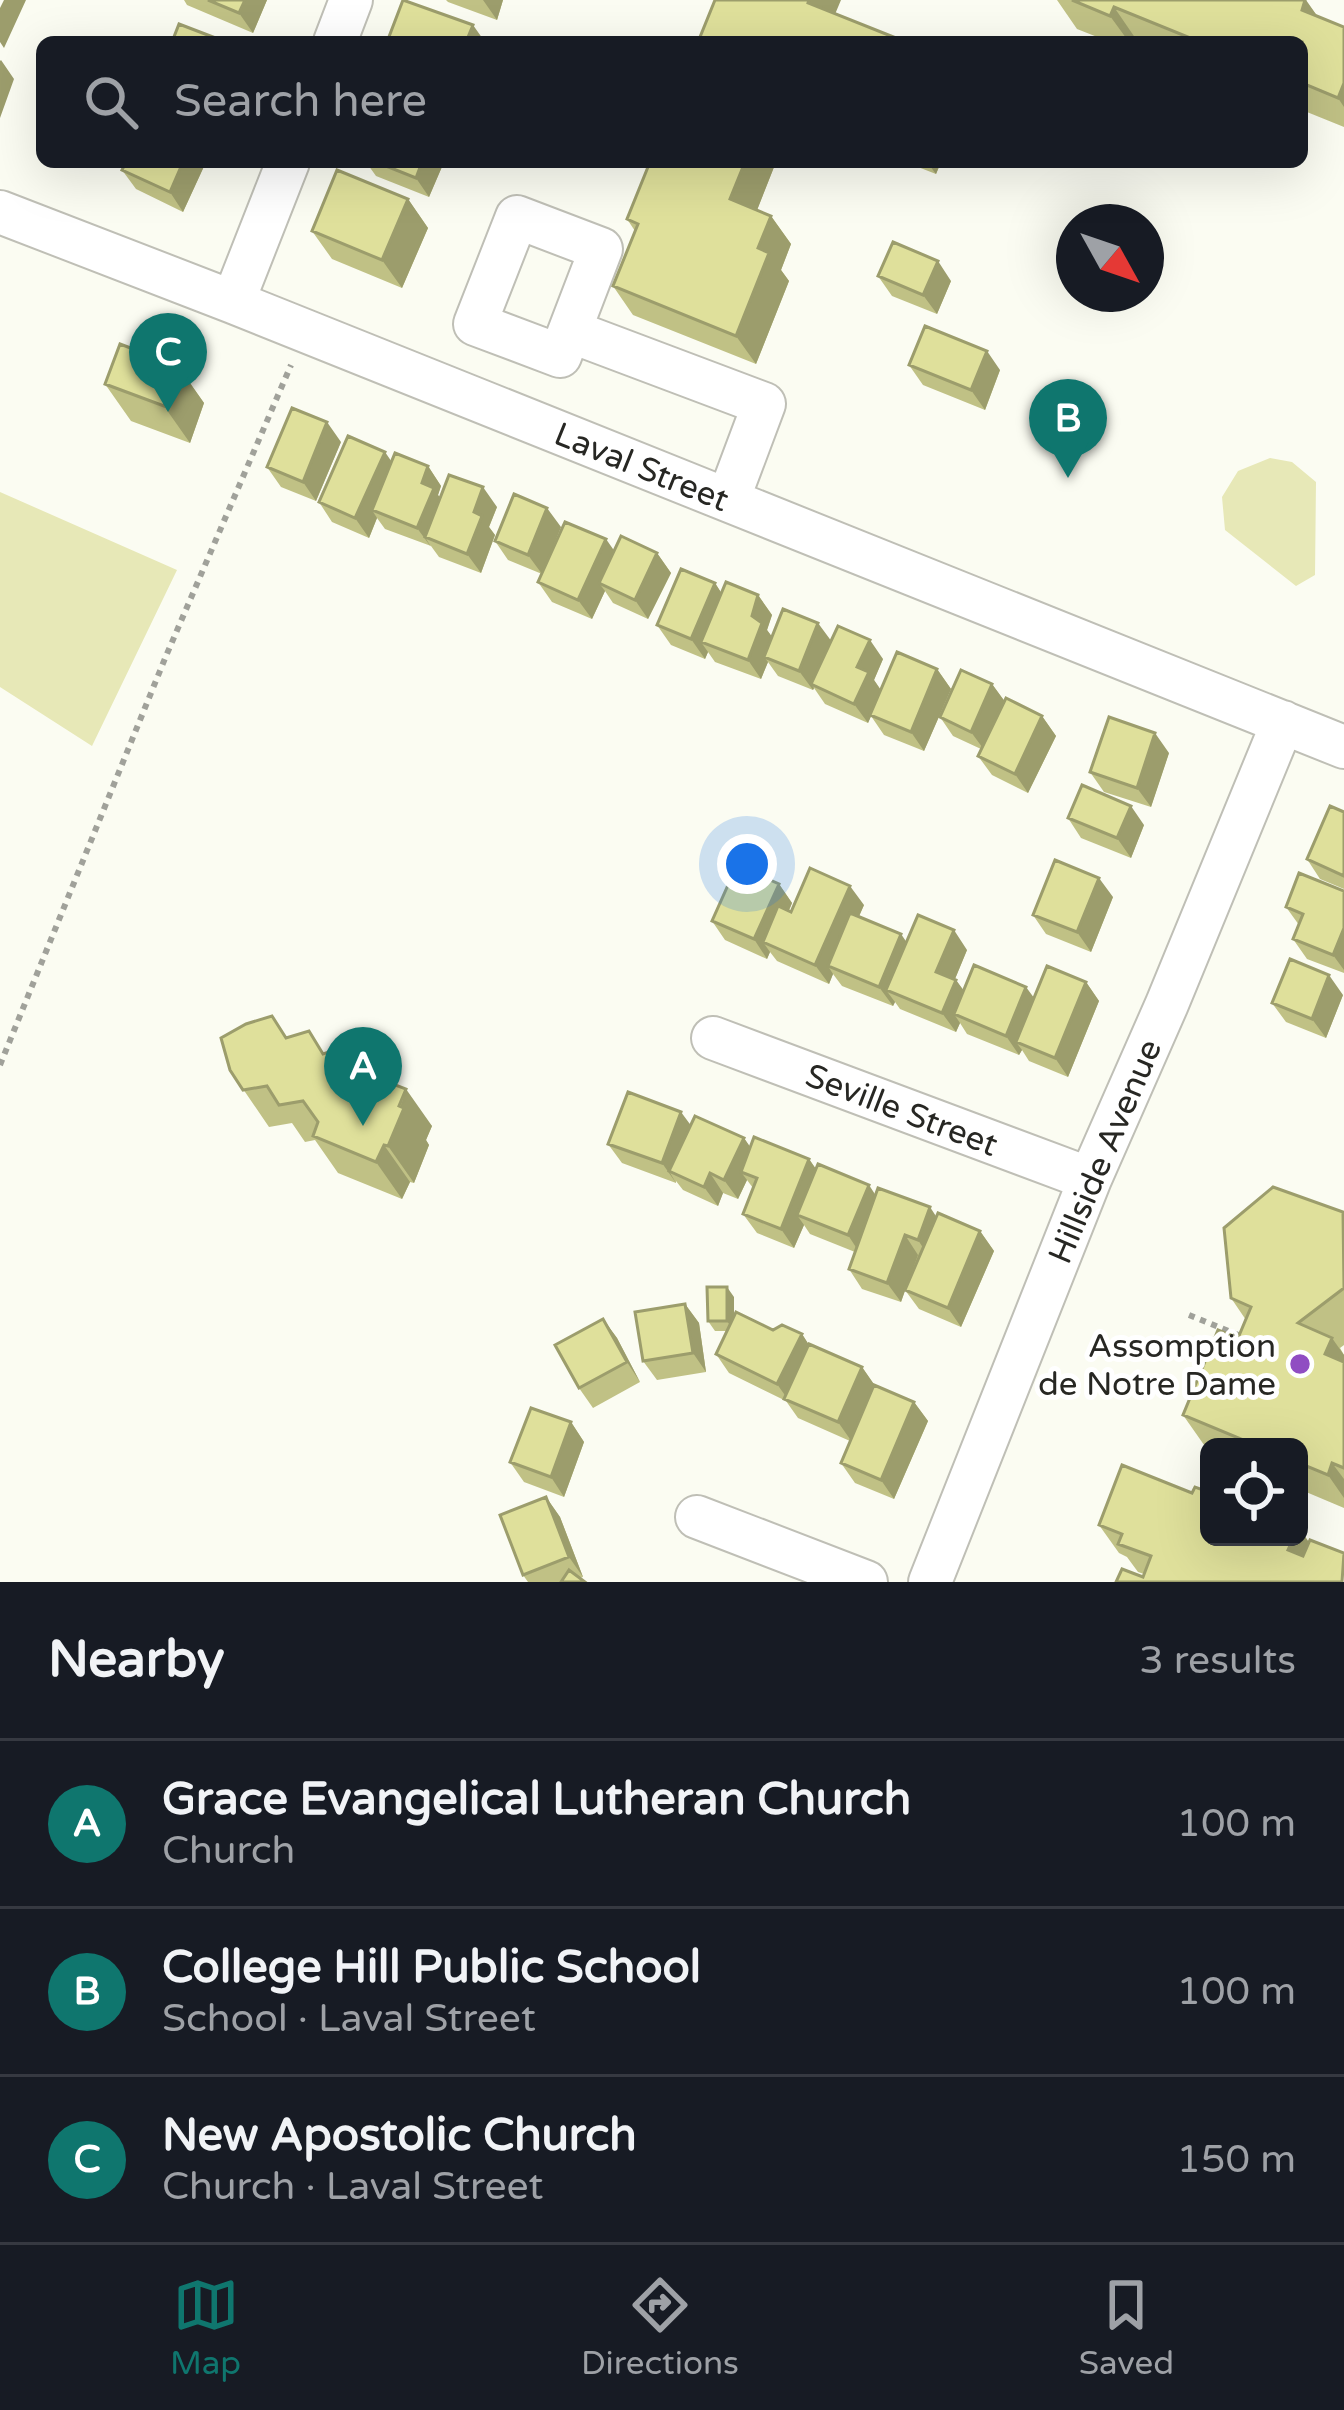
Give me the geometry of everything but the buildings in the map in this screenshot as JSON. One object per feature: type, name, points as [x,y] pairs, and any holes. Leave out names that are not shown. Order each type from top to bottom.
[{"type":"street","points":[[336,36],[351,0]]},
{"type":"street","points":[[233,302],[286,168]]},
{"type":"street","name":"Laval Street","points":[[0,212],[1344,747]]},
{"type":"street","points":[[517,217],[601,249],[560,356],[516,339],[475,324],[517,217]]},
{"type":"street","points":[[569,332],[764,404],[728,500]]},
{"type":"street","points":[[492,406],[516,339]]},
{"type":"street","name":"Hillside Avenue","points":[[930,1582],[1090,1179],[1283,722]]},
{"type":"street","name":"Seville Street","points":[[713,1038],[1090,1179]]},
{"type":"street","points":[[697,1517],[866,1582]]},
{"type":"path","points":[[0,1065],[166,656],[306,332]]},
{"type":"path","points":[[1189,1315],[1253,1341]]},
{"type":"green space","points":[[1270,458],[1292,462],[1316,482],[1315,575],[1296,586],[1225,530],[1222,497],[1238,471]]},
{"type":"green space","points":[[0,492],[177,570],[92,746],[0,687]]},
{"type":"place","name":"New Apostolic Church","points":[[168,412]]},
{"type":"place","name":"College Hill Public School","points":[[1068,478]]},
{"type":"place","name":"Grace Evangelical Lutheran Church","points":[[363,1126]]},
{"type":"place","name":"Assomption de Notre Dame","points":[[1300,1364]]}]
